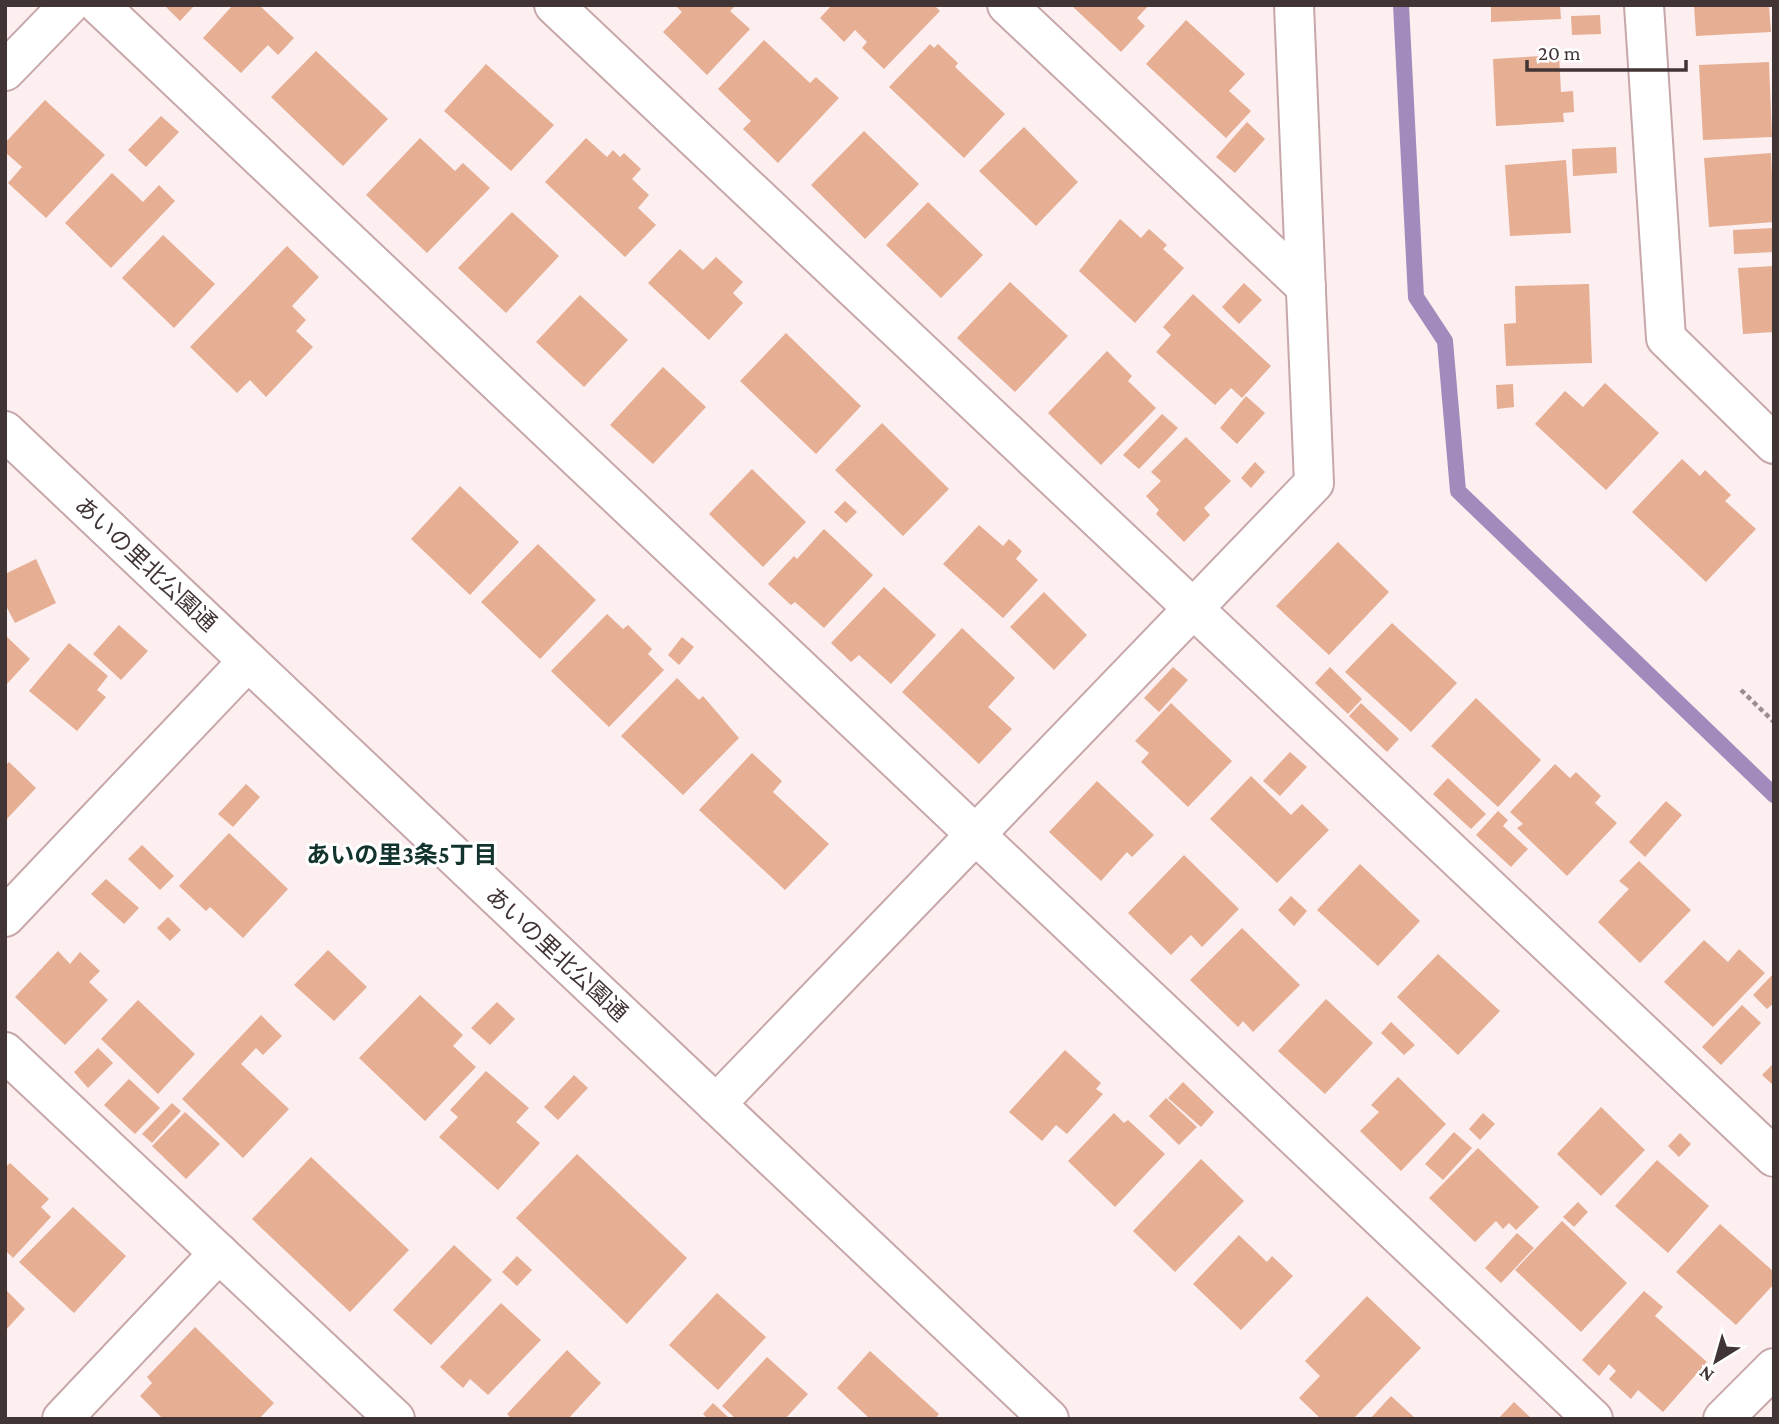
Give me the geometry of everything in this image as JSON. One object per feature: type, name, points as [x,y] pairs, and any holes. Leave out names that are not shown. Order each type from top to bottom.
[{"type":"street","points":[[5,71],[69,5]]},
{"type":"street","points":[[99,5],[1593,1419]]},
{"type":"street","points":[[554,5],[1774,1157]]},
{"type":"street","points":[[1007,5],[1306,287]]},
{"type":"street","points":[[716,1104],[1314,483],[1294,5]]},
{"type":"street","points":[[1644,5],[1666,338],[1774,444]]},
{"type":"street","name":"あいの里北公園通","points":[[5,431],[1049,1419]]},
{"type":"street","points":[[5,917],[248,661]]},
{"type":"street","points":[[5,1052],[395,1419]]},
{"type":"street","points":[[62,1419],[219,1253]]},
{"type":"street","points":[[1723,1419],[1774,1368]]},
{"type":"path","points":[[1741,690],[1774,722]]},
{"type":"building","points":[[164,5],[195,5],[180,21]]},
{"type":"building","points":[[233,5],[259,5],[294,38],[278,55],[268,45],[241,73],[203,38]]},
{"type":"building","points":[[675,5],[736,5],[730,11],[750,29],[707,75],[663,32],[682,12]]},
{"type":"building","points":[[832,5],[934,5],[940,11],[884,69],[862,48],[867,42],[855,30],[844,42],[820,18]]},
{"type":"building","points":[[1071,5],[1149,5],[1137,18],[1145,26],[1121,52]]},
{"type":"building","points":[[1491,5],[1560,5],[1561,19],[1491,22]]},
{"type":"building","points":[[1694,5],[1769,5],[1771,32],[1696,36]]},
{"type":"building","points":[[1600,15],[1601,34],[1572,35],[1571,16]]},
{"type":"building","points":[[1186,20],[1245,74],[1229,91],[1251,111],[1226,138],[1146,64]]},
{"type":"building","points":[[764,40],[810,83],[816,77],[839,98],[778,163],[743,129],[751,121],[718,89]]},
{"type":"building","points":[[930,44],[934,48],[938,44],[958,63],[955,67],[1005,114],[964,158],[889,87]]},
{"type":"building","points":[[316,51],[388,119],[343,166],[271,97]]},
{"type":"building","points":[[1559,55],[1561,92],[1573,91],[1574,112],[1563,113],[1564,122],[1496,126],[1493,59]]},
{"type":"building","points":[[1769,62],[1772,137],[1703,140],[1699,65]]},
{"type":"building","points":[[486,64],[554,125],[511,171],[444,111]]},
{"type":"building","points":[[45,100],[105,155],[46,218],[8,183],[22,167],[5,152],[5,143]]},
{"type":"building","points":[[161,116],[179,132],[146,167],[128,150]]},
{"type":"building","points":[[1247,122],[1265,139],[1235,173],[1216,157]]},
{"type":"building","points":[[1024,127],[1078,182],[1036,226],[979,171]]},
{"type":"building","points":[[864,131],[919,184],[865,239],[811,185]]},
{"type":"building","points":[[420,138],[455,171],[463,163],[490,188],[427,253],[366,195]]},
{"type":"building","points":[[586,138],[607,157],[613,150],[620,157],[624,153],[641,169],[632,179],[649,195],[638,208],[656,225],[625,257],[545,182]]},
{"type":"building","points":[[1616,147],[1617,173],[1573,176],[1572,149]]},
{"type":"building","points":[[1771,153],[1774,222],[1709,227],[1704,158]]},
{"type":"building","points":[[1566,160],[1571,233],[1510,236],[1505,165]]},
{"type":"building","points":[[112,173],[143,202],[159,185],[175,201],[111,268],[65,223]]},
{"type":"building","points":[[928,202],[983,255],[941,298],[886,245]]},
{"type":"building","points":[[512,212],[559,256],[506,313],[458,268]]},
{"type":"building","points":[[1120,219],[1141,238],[1149,229],[1167,245],[1163,249],[1184,268],[1135,323],[1079,271]]},
{"type":"building","points":[[1773,228],[1774,252],[1734,254],[1733,230]]},
{"type":"building","points":[[163,235],[215,284],[174,328],[122,278]]},
{"type":"building","points":[[287,246],[319,277],[292,306],[306,320],[296,331],[313,347],[266,397],[250,380],[237,393],[190,347]]},
{"type":"building","points":[[680,249],[703,270],[716,257],[743,282],[733,293],[743,303],[709,340],[648,283]]},
{"type":"building","points":[[1774,266],[1774,332],[1743,334],[1738,268]]},
{"type":"building","points":[[1010,282],[1068,336],[1015,392],[957,338]]},
{"type":"building","points":[[1244,283],[1262,300],[1239,324],[1222,307]]},
{"type":"building","points":[[1589,284],[1592,363],[1506,366],[1504,324],[1516,323],[1515,286]]},
{"type":"building","points":[[1193,294],[1271,366],[1242,398],[1231,388],[1215,405],[1156,352],[1171,335],[1163,327]]},
{"type":"building","points":[[580,295],[628,340],[584,387],[536,342]]},
{"type":"building","points":[[786,333],[861,406],[816,454],[740,381]]},
{"type":"building","points":[[1107,351],[1132,376],[1128,381],[1156,408],[1101,465],[1048,413]]},
{"type":"building","points":[[663,367],[706,407],[653,464],[610,425]]},
{"type":"building","points":[[1605,383],[1659,433],[1606,490],[1535,424],[1565,391],[1583,407]]},
{"type":"building","points":[[1513,384],[1514,407],[1497,409],[1496,385]]},
{"type":"building","points":[[1246,396],[1265,413],[1237,444],[1220,428]]},
{"type":"building","points":[[1162,414],[1178,428],[1139,469],[1123,455]]},
{"type":"building","points":[[882,423],[949,489],[903,536],[835,470]]},
{"type":"building","points":[[1186,437],[1231,481],[1204,508],[1210,515],[1184,542],[1156,514],[1159,510],[1146,496],[1161,481],[1151,472]]},
{"type":"building","points":[[1682,459],[1700,476],[1705,470],[1731,495],[1725,501],[1756,529],[1706,582],[1632,512]]},
{"type":"building","points":[[1255,462],[1265,472],[1251,488],[1241,478]]},
{"type":"building","points":[[752,469],[806,522],[763,567],[709,514]]},
{"type":"building","points":[[460,486],[519,542],[470,595],[411,539]]},
{"type":"building","points":[[845,501],[857,512],[846,523],[834,512]]},
{"type":"building","points":[[979,525],[1003,546],[1009,539],[1022,551],[1016,559],[1038,580],[1003,618],[943,564]]},
{"type":"building","points":[[824,529],[873,575],[824,628],[795,602],[791,605],[768,584],[794,556],[797,559]]},
{"type":"building","points":[[1338,542],[1389,592],[1329,655],[1276,606]]},
{"type":"building","points":[[538,544],[596,600],[540,659],[481,602]]},
{"type":"building","points":[[36,559],[56,603],[15,623],[5,604],[5,574]]},
{"type":"building","points":[[884,587],[936,635],[891,684],[859,655],[851,662],[831,643]]},
{"type":"building","points":[[1044,592],[1087,635],[1054,670],[1010,627]]},
{"type":"building","points":[[607,614],[623,629],[628,625],[652,649],[648,654],[664,670],[609,727],[551,671]]},
{"type":"building","points":[[1392,623],[1457,683],[1411,732],[1345,672]]},
{"type":"building","points":[[119,625],[148,651],[121,680],[93,654]]},
{"type":"building","points":[[962,628],[1015,678],[988,707],[1012,729],[979,764],[902,692]]},
{"type":"building","points":[[5,635],[30,659],[5,686]]},
{"type":"building","points":[[682,637],[694,647],[679,665],[668,655]]},
{"type":"building","points":[[69,643],[108,676],[97,690],[106,697],[77,731],[29,691]]},
{"type":"building","points":[[1173,667],[1188,680],[1159,712],[1144,698]]},
{"type":"building","points":[[1330,667],[1362,699],[1348,714],[1315,683]]},
{"type":"building","points":[[677,678],[699,700],[703,696],[739,738],[683,795],[621,736]]},
{"type":"building","points":[[1476,698],[1541,760],[1498,807],[1431,746]]},
{"type":"building","points":[[1171,703],[1232,761],[1188,807],[1141,762],[1149,753],[1135,741]]},
{"type":"building","points":[[1361,703],[1399,739],[1387,752],[1349,716]]},
{"type":"building","points":[[1290,752],[1307,767],[1280,796],[1263,781]]},
{"type":"building","points":[[752,753],[782,781],[773,792],[829,844],[785,890],[699,810]]},
{"type":"building","points":[[9,762],[36,788],[5,821],[5,766]]},
{"type":"building","points":[[1555,764],[1570,778],[1576,772],[1601,796],[1595,803],[1617,823],[1567,876],[1517,828],[1523,824],[1510,812]]},
{"type":"building","points":[[1251,776],[1291,815],[1302,804],[1329,830],[1277,883],[1210,819]]},
{"type":"building","points":[[1448,778],[1486,814],[1471,829],[1433,794]]},
{"type":"building","points":[[1097,781],[1154,835],[1132,857],[1127,852],[1101,881],[1049,832]]},
{"type":"building","points":[[246,784],[260,797],[233,827],[218,814]]},
{"type":"building","points":[[1666,801],[1682,815],[1645,857],[1629,842]]},
{"type":"building","points":[[1498,811],[1508,820],[1503,826],[1528,849],[1511,867],[1476,835]]},
{"type":"building","points":[[229,833],[288,889],[243,938],[210,907],[206,911],[179,886]]},
{"type":"building","points":[[142,845],[174,876],[160,890],[128,859]]},
{"type":"building","points":[[1184,855],[1239,909],[1202,947],[1191,935],[1171,955],[1128,913]]},
{"type":"building","points":[[1639,861],[1691,910],[1640,963],[1598,922],[1629,889],[1619,881]]},
{"type":"building","points":[[1360,864],[1420,921],[1378,966],[1317,910]]},
{"type":"building","points":[[106,879],[139,908],[124,924],[91,894]]},
{"type":"building","points":[[1291,896],[1307,911],[1294,926],[1278,910]]},
{"type":"building","points":[[168,917],[181,930],[170,941],[157,928]]},
{"type":"building","points":[[1242,928],[1300,985],[1253,1032],[1243,1021],[1238,1027],[1190,980]]},
{"type":"building","points":[[1704,940],[1728,962],[1739,949],[1765,973],[1713,1027],[1664,982]]},
{"type":"building","points":[[328,950],[367,987],[334,1021],[294,985]]},
{"type":"building","points":[[58,951],[70,964],[80,952],[100,971],[89,982],[108,1000],[65,1045],[15,997]]},
{"type":"building","points":[[1438,954],[1500,1011],[1458,1055],[1397,997]]},
{"type":"building","points":[[1774,973],[1774,1003],[1767,1009],[1753,995]]},
{"type":"building","points":[[420,995],[463,1035],[453,1046],[476,1067],[425,1121],[359,1058]]},
{"type":"building","points":[[1326,999],[1373,1043],[1325,1094],[1278,1051]]},
{"type":"building","points":[[138,1000],[195,1054],[158,1094],[101,1039]]},
{"type":"building","points":[[497,1002],[515,1019],[490,1045],[471,1028]]},
{"type":"building","points":[[1742,1005],[1761,1023],[1721,1065],[1702,1047]]},
{"type":"building","points":[[261,1015],[282,1036],[263,1055],[256,1048],[241,1064],[289,1109],[243,1158],[182,1099]]},
{"type":"building","points":[[1391,1022],[1415,1045],[1404,1055],[1381,1033]]},
{"type":"building","points":[[98,1048],[113,1063],[88,1088],[74,1072]]},
{"type":"building","points":[[1065,1050],[1101,1083],[1096,1089],[1103,1094],[1067,1134],[1056,1125],[1042,1141],[1009,1112]]},
{"type":"building","points":[[1774,1063],[1774,1086],[1762,1075]]},
{"type":"building","points":[[486,1071],[529,1108],[516,1122],[540,1143],[498,1190],[439,1137],[458,1117],[450,1110]]},
{"type":"building","points":[[574,1075],[588,1088],[558,1120],[544,1107]]},
{"type":"building","points":[[1398,1077],[1446,1124],[1401,1171],[1360,1131],[1379,1112],[1371,1105]]},
{"type":"building","points":[[129,1079],[160,1108],[135,1134],[104,1105]]},
{"type":"building","points":[[1183,1082],[1214,1112],[1201,1127],[1168,1098]]},
{"type":"building","points":[[1166,1098],[1197,1127],[1179,1145],[1149,1116]]},
{"type":"building","points":[[172,1103],[181,1111],[152,1143],[142,1134]]},
{"type":"building","points":[[1601,1107],[1645,1150],[1601,1196],[1557,1154]]},
{"type":"building","points":[[185,1112],[220,1144],[186,1179],[152,1146]]},
{"type":"building","points":[[1114,1113],[1124,1123],[1128,1120],[1165,1154],[1115,1207],[1068,1161]]},
{"type":"building","points":[[1483,1113],[1495,1124],[1480,1140],[1469,1129]]},
{"type":"building","points":[[1454,1132],[1472,1148],[1443,1180],[1425,1164]]},
{"type":"building","points":[[1680,1133],[1691,1144],[1679,1157],[1668,1146]]},
{"type":"building","points":[[1478,1148],[1539,1207],[1516,1230],[1509,1223],[1503,1229],[1496,1221],[1475,1242],[1429,1198]]},
{"type":"building","points":[[577,1154],[687,1258],[627,1324],[516,1218]]},
{"type":"building","points":[[311,1157],[409,1250],[350,1312],[252,1219]]},
{"type":"building","points":[[1201,1159],[1244,1201],[1175,1272],[1133,1231]]},
{"type":"building","points":[[1657,1160],[1709,1206],[1668,1253],[1615,1206]]},
{"type":"building","points":[[10,1163],[49,1199],[41,1207],[51,1217],[13,1258],[5,1250],[5,1168]]},
{"type":"building","points":[[1578,1202],[1588,1212],[1574,1227],[1563,1217]]},
{"type":"building","points":[[73,1207],[126,1256],[74,1313],[19,1262]]},
{"type":"building","points":[[1562,1221],[1627,1283],[1581,1332],[1515,1270]]},
{"type":"building","points":[[1720,1224],[1774,1272],[1774,1284],[1736,1325],[1676,1272]]},
{"type":"building","points":[[1517,1233],[1534,1248],[1501,1283],[1485,1268]]},
{"type":"building","points":[[1239,1235],[1267,1262],[1272,1256],[1293,1276],[1241,1330],[1193,1284]]},
{"type":"building","points":[[454,1245],[492,1280],[431,1345],[393,1310]]},
{"type":"building","points":[[517,1256],[532,1270],[517,1286],[502,1272]]},
{"type":"building","points":[[5,1289],[25,1309],[5,1331]]},
{"type":"building","points":[[1644,1291],[1663,1307],[1655,1316],[1707,1362],[1663,1412],[1638,1390],[1631,1399],[1609,1379],[1616,1371],[1609,1364],[1599,1376],[1582,1360]]},
{"type":"building","points":[[717,1293],[766,1337],[718,1390],[669,1345]]},
{"type":"building","points":[[1367,1296],[1421,1348],[1353,1419],[1321,1419],[1299,1398],[1320,1376],[1305,1361]]},
{"type":"building","points":[[501,1303],[541,1340],[488,1395],[470,1379],[463,1388],[440,1367]]},
{"type":"building","points":[[195,1327],[274,1403],[259,1419],[163,1419],[140,1396],[152,1383],[147,1377]]},
{"type":"building","points":[[567,1350],[601,1383],[568,1419],[512,1419],[507,1414]]},
{"type":"building","points":[[870,1351],[939,1414],[935,1419],[870,1419],[837,1388]]},
{"type":"building","points":[[767,1357],[808,1394],[785,1419],[736,1419],[722,1406]]},
{"type":"building","points":[[1391,1396],[1416,1419],[1370,1419]]},
{"type":"building","points":[[1514,1402],[1530,1417],[1498,1419]]},
{"type":"building","points":[[713,1403],[728,1417],[726,1419],[708,1419],[703,1414]]},
{"type":"waterway","points":[[1401,5],[1416,297],[1445,341],[1458,491],[1774,795]]},
{"type":"district","name":"あいの里3条5丁目","points":[[402,855]]}]
